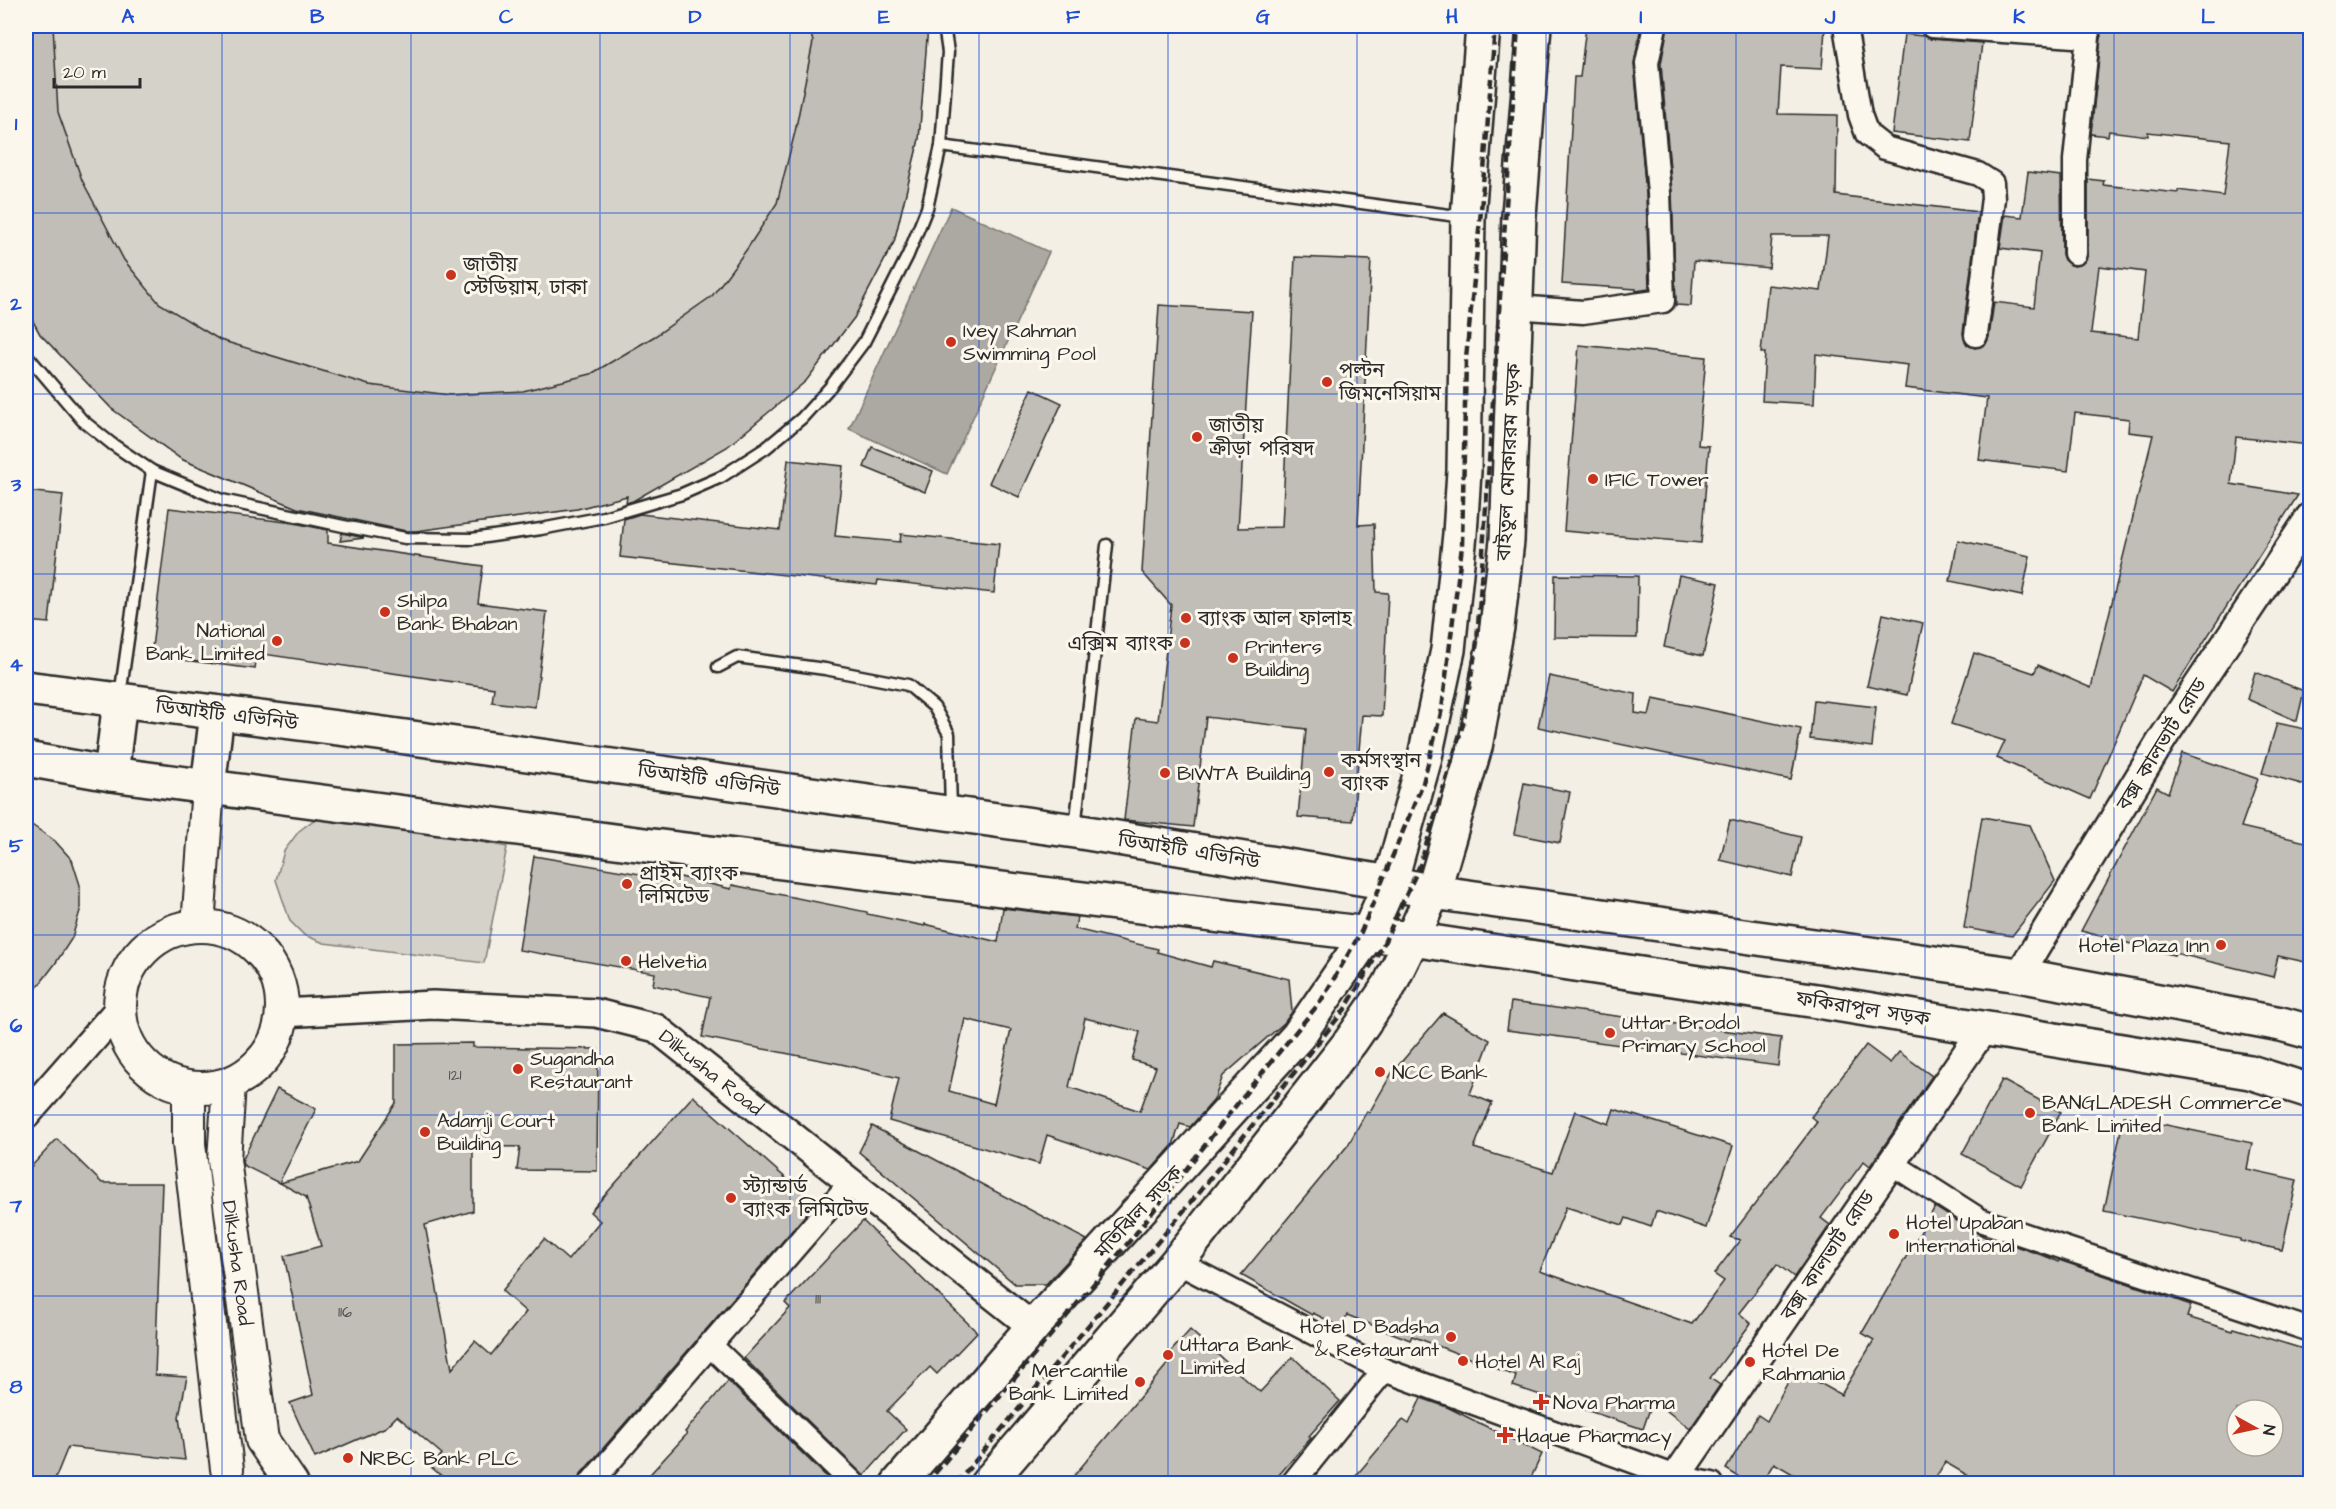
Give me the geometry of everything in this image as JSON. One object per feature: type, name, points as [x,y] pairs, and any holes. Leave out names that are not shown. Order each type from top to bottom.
[{"type":"main road","points":[[1390,884],[1424,761],[1448,650],[1464,471],[1468,217],[1483,26]]},
{"type":"main road","name":"বাইতুল মোকাররম সড়ক","points":[[1412,939],[1433,892],[1474,747],[1497,627],[1507,541],[1519,215],[1534,26]]},
{"type":"main road","name":"ডিআইটি এভিনিউ","points":[[26,688],[377,733],[951,813],[1075,831],[1433,892]]},
{"type":"main road","points":[[111,774],[120,701]]},
{"type":"main road","points":[[198,926],[208,787],[217,713]]},
{"type":"main road","points":[[26,759],[111,774],[633,843],[1368,934]]},
{"type":"main road","name":"মতিঝিল সড়ক","points":[[898,1484],[1032,1327],[1299,1036],[1368,934],[1390,884]]},
{"type":"main road","points":[[1433,892],[2019,975],[2270,1022],[2310,1032]]},
{"type":"main road","points":[[198,926],[225,929],[249,941],[268,961],[279,986],[282,1012],[277,1035],[266,1056],[250,1072],[229,1084],[209,1089],[189,1088],[167,1082],[148,1069],[133,1052],[123,1031],[120,1008],[123,984],[134,961],[152,942],[174,930],[198,926]]},
{"type":"main road","name":"ফকিরাপুল সড়ক","points":[[1368,934],[1983,1028],[2250,1072],[2310,1091]]},
{"type":"main road","points":[[987,1484],[1177,1262],[1351,1041],[1389,986],[1412,939]]},
{"type":"main road","name":"Dilkusha Road","points":[[229,1084],[224,1160],[262,1440],[292,1484]]},
{"type":"main road","points":[[189,1088],[189,1144],[225,1476]]},
{"type":"main road","points":[[225,1476],[262,1440]]},
{"type":"street","points":[[1515,307],[1583,312],[1663,301],[1659,193],[1647,63],[1655,26]]},
{"type":"street","points":[[1845,26],[1860,116],[1867,134],[1885,148],[1978,174],[1992,183],[1994,198],[1976,335]]},
{"type":"street","points":[[1932,26],[2088,37],[2075,160],[2075,253]]},
{"type":"street","name":"বক্স কালভার্ট রোড","points":[[2019,975],[2163,738],[2310,517]]},
{"type":"street","name":"Dilkusha Road","points":[[282,1012],[433,1005],[596,1013],[656,1028],[852,1181],[1032,1327]]},
{"type":"street","points":[[26,1115],[120,1008]]},
{"type":"street","name":"বক্স কালভার্ট রোড","points":[[1673,1480],[1983,1028]]},
{"type":"street","points":[[1891,1163],[1980,1220],[2310,1330]]},
{"type":"street","points":[[590,1484],[852,1181]]},
{"type":"street","points":[[1177,1262],[1384,1370],[1673,1480],[1712,1484]]},
{"type":"street","points":[[709,1344],[854,1484]]},
{"type":"street","points":[[1292,1484],[1384,1370]]},
{"type":"lane","points":[[26,354],[82,420],[152,471],[222,500],[405,538],[472,539],[540,530],[604,517],[682,494],[721,477],[766,448],[802,418],[830,387],[864,342],[908,255],[927,208],[940,146],[948,52],[944,26]]},
{"type":"lane","points":[[940,146],[1468,217]]},
{"type":"lane","points":[[120,701],[152,471]]},
{"type":"lane","points":[[1075,831],[1107,545]]},
{"type":"lane","points":[[718,667],[737,657],[825,669],[908,685],[934,707],[949,734],[951,813]]},
{"type":"shaded area","name":"জাতীয় স্টেডিয়াম, ঢাকা","points":[[26,26],[926,26],[927,32],[919,139],[894,242],[854,318],[654,488],[577,509],[460,525],[348,511],[257,491],[181,459],[112,409],[40,334],[26,308]]},
{"type":"shaded area","points":[[951,207],[1049,252],[947,474],[849,429]]},
{"type":"shaded area","points":[[331,813],[507,847],[484,963],[324,943],[304,935],[290,921],[276,880],[284,851],[299,831],[315,819]]},
{"type":"building","points":[[26,26],[53,26],[58,112],[82,180],[124,260],[159,303],[220,340],[369,385],[450,395],[523,391],[591,374],[655,336],[712,296],[777,203],[795,132],[813,42],[809,26],[928,26],[919,139],[894,242],[854,318],[806,381],[727,447],[633,501],[626,503],[627,496],[577,509],[406,531],[297,508],[181,459],[112,409],[40,334],[26,308]]},
{"type":"building","points":[[1586,26],[1641,26],[1634,64],[1646,194],[1649,289],[1636,291],[1636,289],[1562,284],[1574,77],[1580,77]]},
{"type":"building","points":[[1668,26],[1764,26],[1825,29],[1822,69],[1781,67],[1778,114],[1837,115],[1836,195],[1978,212],[1963,333],[1967,345],[1975,348],[1986,344],[1989,337],[1994,302],[2034,307],[2040,253],[2000,248],[2005,215],[2022,217],[2028,172],[2061,176],[2062,254],[2064,260],[2074,266],[2082,264],[2088,254],[2088,179],[2104,181],[2103,185],[2178,193],[2178,190],[2223,196],[2230,141],[2148,132],[2148,136],[2109,131],[2108,136],[2091,134],[2101,38],[2100,31],[2095,26],[2310,26],[2310,445],[2236,437],[2231,484],[2298,495],[2172,692],[2143,675],[2090,799],[1997,758],[2005,741],[1951,724],[1974,653],[2034,673],[2038,665],[2091,688],[2153,435],[2128,432],[2129,419],[2075,413],[2068,471],[1979,460],[1987,398],[1905,388],[1908,365],[1816,354],[1814,404],[1762,401],[1765,353],[1761,353],[1768,285],[1821,291],[1828,236],[1772,236],[1769,268],[1694,261],[1691,306],[1676,305],[1672,192],[1661,64]],"holes":[[[2099,266],[2145,272],[2138,338],[2091,333]]]},
{"type":"building","points":[[1904,34],[1931,39],[1982,43],[1970,142],[1892,133]]},
{"type":"building","points":[[1295,257],[1371,260],[1358,525],[1374,524],[1376,592],[1388,593],[1382,716],[1362,715],[1353,821],[1298,817],[1306,729],[1206,717],[1193,827],[1124,820],[1136,718],[1158,721],[1171,605],[1142,572],[1159,305],[1252,311],[1238,528],[1282,527]]},
{"type":"building","points":[[1579,345],[1706,357],[1698,445],[1709,446],[1701,543],[1564,531]]},
{"type":"building","points":[[1032,389],[1062,403],[1019,497],[989,483]]},
{"type":"building","points":[[872,447],[933,471],[925,492],[864,467]]},
{"type":"building","points":[[788,460],[843,466],[835,536],[900,542],[901,534],[999,544],[994,593],[878,580],[877,585],[620,557],[624,519],[640,514],[780,530]]},
{"type":"building","points":[[26,491],[63,495],[49,623],[26,621]]},
{"type":"building","points":[[169,508],[294,523],[328,530],[328,543],[483,566],[478,603],[547,612],[535,707],[492,702],[494,688],[257,653],[255,669],[151,656]]},
{"type":"building","points":[[342,533],[364,538],[340,541]]},
{"type":"building","points":[[1958,540],[2030,556],[2022,596],[1950,581]]},
{"type":"building","points":[[1555,575],[1638,576],[1637,638],[1554,637]]},
{"type":"building","points":[[1679,575],[1719,583],[1703,656],[1664,647]]},
{"type":"building","points":[[1883,614],[1923,623],[1907,695],[1867,686]]},
{"type":"building","points":[[2255,672],[2304,691],[2297,721],[2247,699]]},
{"type":"building","points":[[1549,676],[1636,694],[1635,713],[1649,715],[1653,698],[1801,729],[1791,780],[1538,727]]},
{"type":"building","points":[[1814,700],[1876,707],[1872,747],[1810,739]]},
{"type":"building","points":[[2277,723],[2310,730],[2306,756],[2310,757],[2310,766],[2305,785],[2262,773]]},
{"type":"building","points":[[2182,753],[2258,779],[2241,827],[2310,843],[2310,963],[2278,956],[2273,977],[2081,931],[2157,787],[2168,793]]},
{"type":"building","points":[[1524,783],[1570,792],[1560,843],[1514,834]]},
{"type":"building","points":[[1982,817],[2030,825],[2055,881],[2012,936],[1964,928]]},
{"type":"building","points":[[1730,820],[1801,837],[1792,877],[1720,860]]},
{"type":"building","points":[[26,821],[55,841],[72,860],[80,885],[80,911],[72,938],[26,1002]]},
{"type":"building","points":[[534,856],[675,880],[676,876],[731,889],[732,885],[925,926],[925,924],[998,942],[1003,908],[1077,917],[1075,929],[1158,949],[1157,952],[1211,967],[1213,961],[1289,979],[1292,1012],[1284,1023],[1223,1076],[1214,1100],[1190,1127],[1180,1124],[1173,1145],[1151,1170],[1047,1135],[1039,1164],[889,1121],[899,1078],[841,1064],[702,1037],[710,997],[653,985],[655,973],[519,950]],"holes":[[[1085,1018],[1140,1032],[1132,1060],[1156,1067],[1140,1111],[1069,1087]],[[965,1019],[1011,1030],[994,1104],[949,1091]]]},
{"type":"building","points":[[1511,1002],[1781,1038],[1778,1066],[1507,1030]]},
{"type":"building","points":[[1443,1013],[1490,1040],[1470,1094],[1492,1103],[1474,1148],[1553,1172],[1575,1111],[1609,1124],[1614,1109],[1733,1146],[1706,1228],[1656,1211],[1651,1227],[1626,1218],[1623,1225],[1566,1207],[1540,1271],[1692,1324],[1724,1281],[1714,1274],[1740,1240],[1730,1237],[1817,1122],[1811,1117],[1866,1045],[1890,1063],[1899,1052],[1932,1076],[1870,1166],[1864,1161],[1821,1218],[1830,1225],[1794,1277],[1777,1264],[1739,1313],[1751,1323],[1710,1378],[1720,1385],[1690,1429],[1653,1400],[1643,1429],[1513,1386],[1516,1376],[1412,1336],[1410,1340],[1347,1315],[1341,1327],[1313,1313],[1312,1315],[1241,1275],[1348,1145],[1392,1073]]},
{"type":"building","points":[[473,1043],[473,1047],[598,1049],[597,1171],[517,1170],[520,1147],[473,1146],[473,1211],[425,1225],[452,1369],[475,1341],[491,1355],[526,1312],[502,1291],[544,1239],[568,1260],[600,1221],[590,1212],[693,1096],[815,1204],[580,1475],[577,1484],[451,1484],[431,1467],[442,1454],[397,1416],[386,1427],[315,1458],[290,1403],[313,1395],[284,1256],[321,1246],[306,1197],[280,1183],[358,1161],[396,1103],[396,1044]]},
{"type":"building","points":[[2002,1080],[2061,1112],[2021,1186],[1962,1154]]},
{"type":"building","points":[[277,1089],[316,1109],[279,1183],[243,1165],[242,1161]]},
{"type":"building","points":[[2124,1116],[2252,1143],[2247,1169],[2297,1180],[2282,1250],[2104,1211]]},
{"type":"building","points":[[872,1126],[1087,1240],[1046,1284],[1015,1284],[859,1152]]},
{"type":"building","points":[[57,1139],[102,1183],[162,1183],[155,1375],[187,1377],[179,1417],[185,1460],[68,1447],[53,1484],[26,1484],[26,1172]]},
{"type":"building","points":[[1935,1207],[1973,1231],[2000,1244],[2001,1241],[2191,1305],[2187,1317],[2233,1331],[2234,1328],[2310,1351],[2310,1484],[1982,1484],[1945,1462],[1932,1484],[1810,1484],[1774,1463],[1761,1484],[1750,1484],[1726,1469],[1758,1415],[1767,1421],[1795,1369],[1841,1395],[1874,1340],[1862,1333]]},
{"type":"building","points":[[863,1221],[977,1332],[937,1374],[930,1367],[887,1411],[906,1429],[864,1476],[744,1358],[790,1308],[785,1303]]},
{"type":"building","points":[[1190,1330],[1260,1392],[1293,1357],[1340,1401],[1271,1484],[1067,1484],[1170,1361],[1166,1357]]},
{"type":"building","points":[[728,1381],[834,1484],[641,1484],[687,1434],[685,1432]]},
{"type":"building","points":[[1421,1398],[1447,1407],[1542,1454],[1528,1484],[1349,1484],[1403,1420],[1409,1424]]},
{"type":"railway","points":[[926,1484],[1133,1237],[1321,1001],[1361,932],[1423,783],[1442,709],[1462,546],[1466,358],[1481,211],[1495,26]]},
{"type":"railway","points":[[956,1484],[1192,1201],[1345,1009],[1383,945],[1420,865],[1463,724],[1477,642],[1518,26]]},
{"type":"place","name":"জাতীয় স্টেডিয়াম, ঢাকা","points":[[451,275]]},
{"type":"place","name":"Ivey Rahman Swimming Pool","points":[[951,342]]},
{"type":"place","name":"পল্টন জিমনেসিয়াম","points":[[1327,382]]},
{"type":"place","name":"জাতীয় ক্রীড়া পরিষদ","points":[[1197,437]]},
{"type":"place","name":"IFIC Tower","points":[[1593,479]]},
{"type":"place","name":"Shilpa Bank Bhaban","points":[[385,612]]},
{"type":"place","name":"ব্যাংক আল ফালাহ","points":[[1186,618]]},
{"type":"place","name":"National Bank Limited","points":[[277,641]]},
{"type":"place","name":"এক্সিম ব্যাংক","points":[[1185,643]]},
{"type":"place","name":"Printers Building","points":[[1233,658]]},
{"type":"place","name":"কর্মসংস্থান ব্যাংক","points":[[1329,772]]},
{"type":"place","name":"BIWTA Building","points":[[1165,773]]},
{"type":"place","name":"প্রাইম ব্যাংক লিমিটেড","points":[[627,884]]},
{"type":"place","name":"Hotel Plaza Inn","points":[[2221,945]]},
{"type":"place","name":"Helvetia","points":[[626,961]]},
{"type":"place","name":"Uttar Brodol Primary School","points":[[1610,1033]]},
{"type":"place","name":"Sugandha Restaurant","points":[[518,1069]]},
{"type":"place","name":"NCC Bank","points":[[1380,1072]]},
{"type":"place","name":"BANGLADESH Commerce Bank Limited","points":[[2030,1113]]},
{"type":"place","name":"Adamji Court Building","points":[[425,1132]]},
{"type":"place","name":"স্ট্যান্ডার্ড ব্যাংক লিমিটেড","points":[[731,1198]]},
{"type":"place","name":"Hotel Upaban International","points":[[1894,1234]]},
{"type":"place","name":"Hotel D Badsha & Restaurant","points":[[1451,1337]]},
{"type":"place","name":"Uttara Bank Limited","points":[[1168,1355]]},
{"type":"place","name":"Hotel Al Raj","points":[[1463,1361]]},
{"type":"place","name":"Hotel De Rahmania","points":[[1750,1362]]},
{"type":"place","name":"Mercantile Bank Limited","points":[[1140,1382]]},
{"type":"place","name":"Nova Pharma","points":[[1541,1402]]},
{"type":"place","name":"Haque Pharmacy","points":[[1505,1435]]},
{"type":"place","name":"NRBC Bank PLC","points":[[348,1458]]}]
